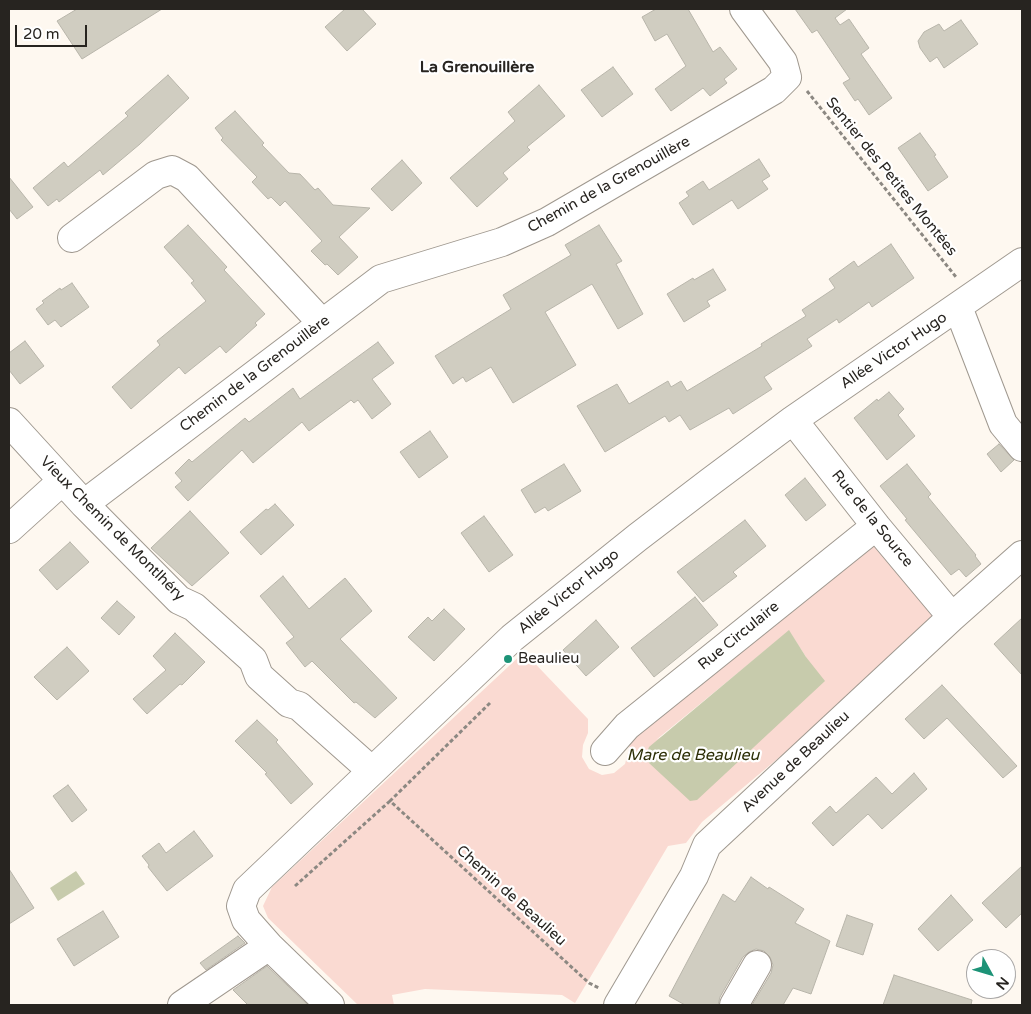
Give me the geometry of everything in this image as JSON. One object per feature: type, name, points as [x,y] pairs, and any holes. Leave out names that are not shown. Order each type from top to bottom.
[{"type":"street","points":[[744,9],[782,62],[787,77]]},
{"type":"street","name":"Chemin de la Grenouillère","points":[[84,504],[381,279],[502,242],[547,222],[774,90],[787,77]]},
{"type":"street","points":[[72,238],[156,175],[172,170],[187,178],[322,323]]},
{"type":"street","name":"Allée Victor Hugo","points":[[330,1005],[269,946],[246,920],[241,906],[247,890],[512,638],[638,537],[794,420],[1022,262]]},
{"type":"street","points":[[965,302],[997,391],[1003,424],[1022,447]]},
{"type":"street","name":"Rue de la Source","points":[[794,420],[876,526],[952,617]]},
{"type":"street","name":"Vieux Chemin de Montlhéry","points":[[9,422],[62,481],[179,600],[194,606],[253,660],[259,676],[289,703],[299,706],[372,771]]},
{"type":"street","points":[[9,529],[62,481]]},
{"type":"street","name":"Rue Circulaire","points":[[606,751],[628,726],[876,526]]},
{"type":"street","name":"Avenue de Beaulieu","points":[[619,1003],[694,876],[707,845],[952,617],[1022,556]]},
{"type":"street","points":[[182,1005],[269,946]]},
{"type":"street","points":[[734,1005],[756,965]]},
{"type":"path","name":"Sentier des Petites Montées","points":[[787,77],[799,81],[965,302]]},
{"type":"path","points":[[295,886],[390,801],[490,702]]},
{"type":"path","name":"Chemin de Beaulieu","points":[[390,801],[589,983],[619,1003]]},
{"type":"shaded area","points":[[868,546],[881,547],[933,612],[934,621],[850,698],[702,822],[686,843],[668,846],[575,1003],[562,995],[425,989],[392,995],[394,1005],[358,1005],[268,918],[263,906],[272,887],[524,652],[588,719],[588,733],[583,745],[582,757],[589,769],[602,775],[614,773],[625,764],[633,732]],"holes":[[[789,631],[806,657],[656,740]]]},
{"type":"water","name":"Mare de Beaulieu","points":[[789,630],[806,657],[825,681],[697,800],[690,801],[649,763],[646,755],[649,747]]},
{"type":"water","points":[[76,871],[85,884],[58,901],[50,888]]},
{"type":"building","points":[[77,9],[162,9],[82,59],[57,21]]},
{"type":"building","points":[[345,9],[362,9],[376,24],[347,51],[325,27]]},
{"type":"building","points":[[656,9],[688,9],[713,52],[720,47],[737,69],[724,79],[727,83],[710,96],[703,88],[671,111],[655,89],[686,66],[667,34],[655,41],[642,17]]},
{"type":"building","points":[[795,9],[847,9],[835,18],[840,25],[849,19],[869,48],[861,54],[892,98],[869,115],[858,99],[855,101],[843,83],[850,79],[817,30],[812,33]]},
{"type":"building","points":[[961,20],[978,44],[944,68],[937,57],[930,62],[920,48],[918,41],[924,32],[939,24],[944,31]]},
{"type":"building","points":[[613,67],[633,94],[602,117],[581,90]]},
{"type":"building","points":[[168,75],[189,98],[140,144],[103,175],[100,170],[59,202],[57,199],[48,206],[33,188],[64,162],[68,167],[128,116],[125,113]]},
{"type":"building","points":[[539,85],[565,116],[527,147],[530,150],[503,173],[508,179],[477,207],[450,178],[515,121],[508,112]]},
{"type":"building","points":[[235,111],[264,143],[262,145],[289,173],[300,174],[315,190],[318,188],[333,205],[370,208],[339,237],[358,257],[338,275],[311,251],[322,241],[285,201],[280,206],[271,197],[268,199],[252,182],[257,177],[221,140],[223,138],[215,128]]},
{"type":"building","points":[[920,133],[936,155],[934,156],[948,177],[928,191],[898,148]]},
{"type":"building","points":[[759,159],[770,176],[762,181],[768,189],[738,209],[732,200],[693,225],[679,203],[689,196],[686,192],[703,181],[709,190]]},
{"type":"building","points":[[402,160],[422,183],[392,211],[371,189]]},
{"type":"building","points":[[9,177],[33,207],[17,219],[9,209]]},
{"type":"building","points":[[188,225],[227,267],[224,270],[265,314],[255,323],[257,325],[226,353],[220,346],[185,374],[179,367],[131,409],[112,387],[160,345],[157,341],[206,301],[191,283],[194,281],[164,247]]},
{"type":"building","points":[[599,225],[622,261],[616,264],[643,314],[618,329],[592,284],[545,312],[576,365],[513,403],[491,367],[466,382],[463,377],[453,384],[435,356],[511,309],[503,295],[571,255],[565,245]]},
{"type":"building","points":[[891,244],[914,278],[872,307],[869,302],[839,323],[837,319],[807,339],[812,346],[764,377],[772,389],[733,414],[729,408],[690,430],[680,415],[669,422],[665,416],[605,452],[577,406],[617,384],[629,404],[668,381],[671,387],[681,381],[687,391],[762,346],[761,344],[806,316],[802,310],[835,288],[829,279],[854,261],[858,267]]},
{"type":"building","points":[[713,269],[726,290],[707,301],[710,306],[684,322],[667,294],[693,278],[694,280]]},
{"type":"building","points":[[72,283],[89,307],[61,327],[55,320],[48,325],[36,309],[44,303],[42,301],[60,288],[61,290]]},
{"type":"building","points":[[25,341],[44,366],[20,384],[9,370],[9,353]]},
{"type":"building","points":[[378,342],[394,363],[372,379],[391,404],[372,419],[358,400],[354,403],[351,400],[309,431],[302,422],[253,463],[242,450],[188,501],[175,487],[182,481],[175,473],[189,459],[192,462],[245,418],[249,422],[293,388],[300,399]]},
{"type":"building","points":[[889,392],[904,409],[898,415],[915,436],[887,460],[854,418],[877,399],[878,401]]},
{"type":"building","points":[[430,431],[448,457],[419,478],[400,452]]},
{"type":"building","points":[[999,444],[1014,460],[1001,472],[987,454]]},
{"type":"building","points":[[564,464],[581,491],[548,511],[545,507],[535,513],[521,490]]},
{"type":"building","points":[[907,464],[931,494],[928,497],[976,555],[981,564],[966,577],[959,569],[951,575],[905,520],[907,519],[880,486]]},
{"type":"building","points":[[805,478],[826,505],[806,521],[785,495]]},
{"type":"building","points":[[275,504],[294,525],[261,555],[240,532],[266,509],[268,510]]},
{"type":"building","points":[[190,511],[229,553],[192,586],[151,548]]},
{"type":"building","points":[[484,516],[513,555],[489,572],[461,533]]},
{"type":"building","points":[[745,520],[766,546],[733,572],[737,576],[703,602],[677,572]]},
{"type":"building","points":[[70,542],[89,562],[57,590],[39,570]]},
{"type":"building","points":[[283,576],[309,609],[345,578],[372,611],[340,639],[397,698],[375,718],[356,702],[354,703],[312,661],[305,667],[286,643],[294,637],[260,596]]},
{"type":"building","points":[[695,597],[718,625],[654,677],[631,648]]},
{"type":"building","points":[[117,601],[135,617],[119,635],[101,618]]},
{"type":"building","points":[[444,609],[465,629],[434,661],[408,637],[428,617],[432,621]]},
{"type":"building","points":[[1022,618],[1022,675],[994,644]]},
{"type":"building","points":[[596,620],[619,647],[586,676],[563,650]]},
{"type":"building","points":[[175,633],[205,662],[182,685],[180,684],[147,714],[133,699],[166,670],[153,656]]},
{"type":"building","points":[[67,647],[89,671],[57,700],[34,677]]},
{"type":"building","points":[[942,685],[1017,766],[1003,778],[947,718],[924,739],[905,719]]},
{"type":"building","points":[[257,720],[278,740],[276,742],[313,784],[291,804],[265,774],[267,773],[235,741]]},
{"type":"building","points":[[914,773],[927,789],[882,829],[868,814],[833,846],[812,823],[830,806],[836,813],[876,777],[892,794]]},
{"type":"building","points":[[68,785],[87,810],[72,822],[53,796]]},
{"type":"building","points":[[194,831],[213,856],[167,891],[148,867],[149,865],[142,856],[159,843],[166,853]]},
{"type":"building","points":[[1022,866],[1022,913],[1006,928],[982,903]]},
{"type":"building","points":[[9,869],[34,908],[9,924]]},
{"type":"building","points":[[751,877],[804,909],[795,923],[830,941],[811,994],[793,988],[783,1005],[752,1005],[771,973],[773,965],[770,957],[764,951],[756,949],[743,957],[720,997],[718,1005],[685,1005],[669,996],[723,894],[735,902]]},
{"type":"building","points":[[951,895],[973,920],[938,951],[918,929]]},
{"type":"building","points":[[103,911],[119,937],[74,966],[57,939]]},
{"type":"building","points":[[847,915],[873,924],[863,955],[836,946]]},
{"type":"building","points":[[238,936],[245,943],[206,970],[200,963]]},
{"type":"building","points":[[267,966],[308,1005],[248,1005],[233,990]]},
{"type":"building","points":[[894,975],[972,1000],[971,1005],[883,1005]]},
{"type":"place","name":"Beaulieu","points":[[508,659]]},
{"type":"district","name":"La Grenouillère","points":[[477,68]]}]
